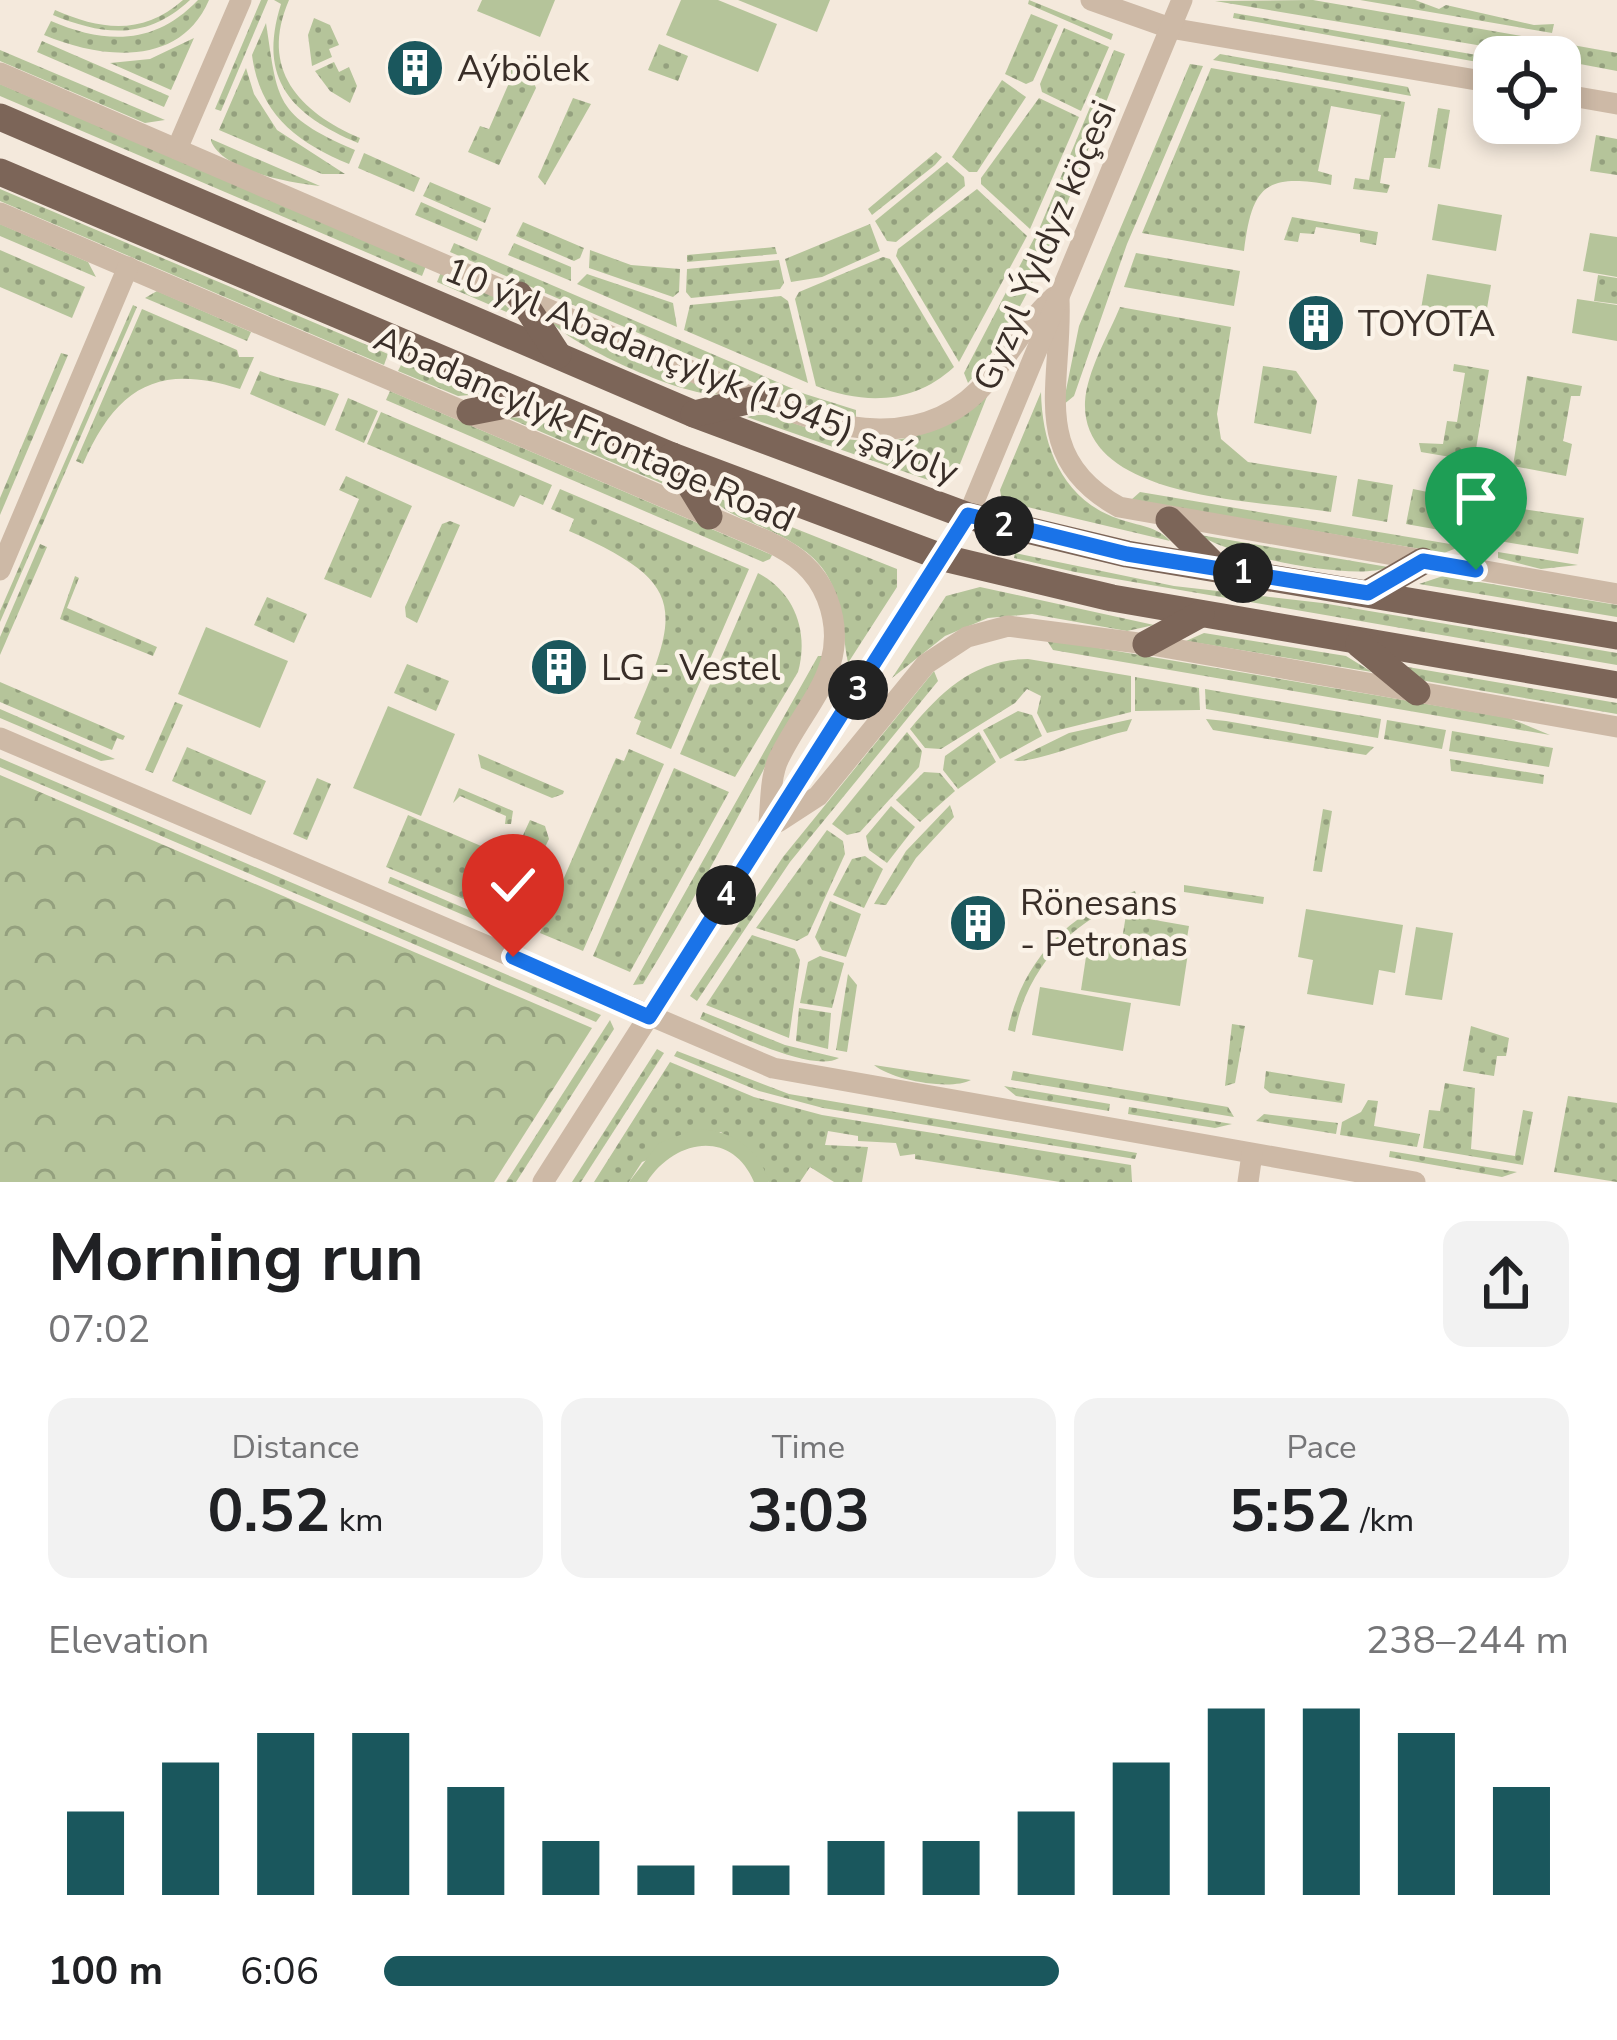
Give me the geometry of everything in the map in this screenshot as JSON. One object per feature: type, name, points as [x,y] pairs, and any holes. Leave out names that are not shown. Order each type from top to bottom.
[{"type":"main road","name":"10 ýyl Abadançylyk (1945) şaýoly","points":[[0,117],[694,414],[968,515],[1107,550],[1617,636]]},
{"type":"main road","points":[[0,172],[672,456],[944,558],[1201,614],[1617,685]]},
{"type":"main road","points":[[519,295],[558,355]]},
{"type":"main road","points":[[470,412],[536,399]]},
{"type":"main road","points":[[694,414],[756,399]]},
{"type":"main road","points":[[672,456],[709,516]]},
{"type":"main road","points":[[1169,520],[1217,568]]},
{"type":"main road","points":[[1368,593],[1423,561]]},
{"type":"main road","points":[[1146,644],[1201,614]]},
{"type":"main road","points":[[1356,641],[1418,692]]},
{"type":"street","points":[[177,149],[241,0]]},
{"type":"street","points":[[1091,0],[1170,28],[1473,79]]},
{"type":"street","name":"Gyzyl Ýyldyz köçesi","points":[[544,1182],[968,515],[1182,0]]},
{"type":"street","points":[[0,73],[820,423],[862,431],[904,428],[940,418],[990,378],[1024,325],[1059,292]]},
{"type":"street","points":[[1581,98],[1617,104]]},
{"type":"street","name":"Abadancylyk Frontage Road","points":[[0,213],[470,412],[801,561],[818,579],[836,631],[829,674],[776,763],[768,829]]},
{"type":"street","points":[[0,570],[128,267]]},
{"type":"street","points":[[1059,292],[1054,410],[1068,460],[1105,499],[1169,520],[1617,594]]},
{"type":"street","points":[[768,829],[818,796],[914,676],[967,637],[1025,626],[1617,727]]},
{"type":"street","points":[[0,738],[748,1060],[825,1082],[1415,1182]]},
{"type":"street","points":[[1248,1182],[1252,1154]]},
{"type":"green space","points":[[190,0],[158,22],[125,30],[90,27],[53,15],[55,10],[89,22],[121,26],[152,20]]},
{"type":"green space","points":[[198,0],[209,0],[179,38],[137,52],[90,49],[44,35],[51,21],[110,37],[146,33],[164,26]]},
{"type":"green space","points":[[261,0],[268,0],[221,111],[215,109]]},
{"type":"green space","points":[[274,0],[289,0],[279,47],[290,85],[319,115],[360,138],[358,143],[315,120],[286,92],[274,54],[281,4]]},
{"type":"green space","points":[[482,0],[555,0],[540,37],[477,11]]},
{"type":"green space","points":[[681,0],[718,0],[777,24],[758,72],[666,35]]},
{"type":"green space","points":[[738,0],[830,0],[817,32]]},
{"type":"green space","points":[[1029,0],[1113,34],[1111,40],[1028,4]]},
{"type":"green space","points":[[1313,0],[1522,36],[1473,36],[1473,44],[1215,1]]},
{"type":"green space","points":[[1360,0],[1415,0],[1439,9],[1446,5],[1534,25],[1554,24],[1552,33]]},
{"type":"green space","points":[[1234,13],[1473,54],[1473,61],[1233,18]]},
{"type":"green space","points":[[1031,14],[1058,25],[1033,81],[1026,84],[1005,74]]},
{"type":"green space","points":[[314,18],[330,25],[339,45],[329,49],[332,57],[312,66],[308,35]]},
{"type":"green space","points":[[266,23],[285,103],[309,126],[355,150],[349,164],[298,136],[272,110],[252,55]]},
{"type":"green space","points":[[1064,28],[1109,47],[1081,111],[1042,92],[1040,84]]},
{"type":"green space","points":[[194,38],[171,90],[110,63],[150,59]]},
{"type":"green space","points":[[42,41],[169,96],[164,107],[37,52]]},
{"type":"green space","points":[[659,44],[688,56],[678,81],[648,70]]},
{"type":"green space","points":[[1581,47],[1617,53],[1617,71],[1581,64]]},
{"type":"green space","points":[[0,50],[165,120],[145,123],[0,61]]},
{"type":"green space","points":[[1114,50],[1125,54],[1058,226],[1017,312],[968,383],[964,373],[1040,227]]},
{"type":"green space","points":[[1220,54],[1408,87],[1411,96],[1213,60]]},
{"type":"green space","points":[[334,62],[339,72],[349,67],[357,86],[350,103],[330,91],[315,71]]},
{"type":"green space","points":[[1190,64],[1203,66],[1127,244],[1074,396],[1063,405],[1079,326]]},
{"type":"green space","points":[[506,67],[532,78],[536,88],[499,165],[468,152],[480,126],[489,129],[509,83],[501,78]]},
{"type":"green space","points":[[246,68],[254,94],[277,130],[345,174],[322,174],[219,130]]},
{"type":"green space","points":[[1211,68],[1405,102],[1395,158],[1384,158],[1380,183],[1390,185],[1387,193],[1353,189],[1355,178],[1369,180],[1381,115],[1331,106],[1318,171],[1332,175],[1331,185],[1291,181],[1266,189],[1252,212],[1244,251],[1142,233]]},
{"type":"green space","points":[[1002,80],[1026,97],[977,172],[969,172],[952,157]]},
{"type":"green space","points":[[0,84],[426,266],[422,276],[0,96]]},
{"type":"green space","points":[[573,98],[591,104],[545,185],[538,177]]},
{"type":"green space","points":[[1039,98],[1079,117],[1030,229],[981,184],[981,178]]},
{"type":"green space","points":[[1438,108],[1450,110],[1440,169],[1428,167]]},
{"type":"green space","points":[[1596,135],[1617,139],[1617,175],[1590,171]]},
{"type":"green space","points":[[211,139],[320,186],[243,168]]},
{"type":"green space","points":[[936,152],[942,157],[935,165],[872,215],[868,209]]},
{"type":"green space","points":[[364,153],[420,178],[414,192],[358,168]]},
{"type":"green space","points":[[947,162],[964,177],[965,186],[896,242],[887,241],[875,221]]},
{"type":"green space","points":[[430,182],[491,208],[485,223],[423,196]]},
{"type":"green space","points":[[0,189],[388,354],[384,365],[0,201]]},
{"type":"green space","points":[[977,189],[1027,236],[959,362],[896,256],[898,249]]},
{"type":"green space","points":[[421,202],[482,229],[477,241],[415,215]]},
{"type":"green space","points":[[1438,204],[1502,215],[1496,251],[1432,240]]},
{"type":"green space","points":[[1292,217],[1378,232],[1376,245],[1360,242],[1360,234],[1316,227],[1314,234],[1300,233],[1298,242],[1284,240]]},
{"type":"green space","points":[[523,222],[584,248],[580,258],[574,261],[516,236]]},
{"type":"green space","points":[[0,224],[88,262],[96,277],[0,236]]},
{"type":"green space","points":[[870,224],[880,251],[822,277],[791,282],[785,259]]},
{"type":"green space","points":[[1590,233],[1617,237],[1617,277],[1583,271]]},
{"type":"green space","points":[[454,243],[805,394],[856,410],[856,420],[801,403],[450,252]]},
{"type":"green space","points":[[514,243],[571,267],[571,281],[508,255]]},
{"type":"green space","points":[[775,247],[777,254],[687,262],[687,255]]},
{"type":"green space","points":[[0,250],[85,287],[72,318],[0,287]]},
{"type":"green space","points":[[590,250],[631,265],[680,269],[679,292],[673,297],[589,268]]},
{"type":"green space","points":[[1136,253],[1240,271],[1234,306],[1124,287]]},
{"type":"green space","points":[[883,257],[890,259],[954,367],[922,388],[888,398],[853,396],[816,386],[795,299],[799,292]]},
{"type":"green space","points":[[779,260],[784,283],[780,289],[691,298],[686,292],[687,269]]},
{"type":"green space","points":[[441,272],[497,296],[516,316],[437,282]]},
{"type":"green space","points":[[587,274],[673,303],[677,327],[577,284]]},
{"type":"green space","points":[[1427,274],[1491,285],[1485,320],[1421,309]]},
{"type":"green space","points":[[1598,275],[1617,278],[1617,304],[1594,301]]},
{"type":"green space","points":[[157,291],[251,332],[247,341],[145,298]]},
{"type":"green space","points":[[781,296],[788,301],[808,383],[684,330],[690,305]]},
{"type":"green space","points":[[1577,299],[1617,305],[1617,341],[1572,333]]},
{"type":"green space","points":[[133,305],[137,307],[0,622],[0,611]]},
{"type":"green space","points":[[1120,307],[1231,327],[1217,414],[1221,439],[1248,462],[1337,476],[1331,512],[1180,490],[1142,477],[1112,459],[1092,435],[1085,402],[1094,366]]},
{"type":"green space","points":[[142,309],[237,350],[239,357],[254,357],[240,389],[186,379],[143,388],[110,416],[83,464],[76,461]]},
{"type":"green space","points":[[549,320],[724,394],[660,381],[581,344]]},
{"type":"green space","points":[[61,353],[68,355],[0,515],[0,498]]},
{"type":"green space","points":[[403,361],[482,394],[458,396],[398,371]]},
{"type":"green space","points":[[1454,364],[1489,370],[1474,461],[1421,452],[1419,443],[1443,444],[1447,421],[1457,422],[1465,373],[1453,371]]},
{"type":"green space","points":[[1263,366],[1296,371],[1317,401],[1311,434],[1254,423]]},
{"type":"green space","points":[[260,371],[339,394],[325,426],[250,394]]},
{"type":"green space","points":[[1527,376],[1582,386],[1580,396],[1571,396],[1563,441],[1572,444],[1566,476],[1513,466]]},
{"type":"green space","points":[[390,391],[772,555],[763,562],[386,400]]},
{"type":"green space","points":[[1041,392],[1051,451],[1070,485],[1099,510],[1153,529],[1170,541],[1002,501],[1000,490]]},
{"type":"green space","points":[[988,394],[958,469],[934,482],[747,417],[769,415],[830,435],[878,442],[943,424]]},
{"type":"green space","points":[[348,398],[378,411],[364,443],[335,430]]},
{"type":"green space","points":[[381,412],[552,485],[543,505],[520,495],[514,507],[367,444]]},
{"type":"green space","points":[[506,417],[545,423],[623,452],[675,489]]},
{"type":"green space","points":[[346,476],[412,506],[371,598],[324,579],[359,499],[339,490]]},
{"type":"green space","points":[[1358,479],[1393,485],[1387,522],[1352,516]]},
{"type":"green space","points":[[560,489],[749,569],[671,749],[636,734],[641,721],[634,718],[661,650],[663,602],[654,584],[635,566],[569,531],[574,519],[551,509]]},
{"type":"green space","points":[[1413,489],[1467,500],[1462,534],[1406,524]]},
{"type":"green space","points":[[1140,492],[1462,546],[1444,553],[1131,500]]},
{"type":"green space","points":[[711,495],[897,569],[897,587],[848,663],[836,595],[819,564],[784,538],[725,509]]},
{"type":"green space","points":[[1508,507],[1584,518],[1578,554],[1499,541]]},
{"type":"green space","points":[[442,524],[460,525],[417,623],[406,617],[405,607]]},
{"type":"green space","points":[[1200,535],[1388,567],[1350,571],[1293,564],[1237,551]]},
{"type":"green space","points":[[40,544],[47,547],[0,655],[0,637]]},
{"type":"green space","points":[[1498,552],[1578,565],[1541,569],[1498,558]]},
{"type":"green space","points":[[1015,553],[1174,586],[1322,603],[1617,653],[1617,665],[1075,572],[1014,558]]},
{"type":"green space","points":[[758,573],[790,602],[800,629],[801,657],[798,672],[735,777],[680,754]]},
{"type":"green space","points":[[75,576],[79,578],[67,608],[157,647],[153,656],[60,619]]},
{"type":"green space","points":[[1443,576],[1617,605],[1617,617],[1419,584]]},
{"type":"green space","points":[[980,587],[1154,625],[1127,631],[1032,614],[988,618],[945,636],[892,678],[946,596]]},
{"type":"green space","points":[[267,597],[307,614],[294,643],[254,625]]},
{"type":"green space","points":[[206,627],[288,661],[260,728],[178,694]]},
{"type":"green space","points":[[1204,633],[1346,656],[1372,672],[1186,641]]},
{"type":"green space","points":[[1046,639],[1509,718],[1550,735],[1053,650]]},
{"type":"green space","points":[[818,656],[823,656],[819,672],[688,907],[643,984],[633,985]]},
{"type":"green space","points":[[1028,659],[1131,676],[1131,712],[1047,733],[1037,713],[1041,696],[1027,689],[1015,703],[941,749],[925,748],[910,729],[961,679],[992,664]]},
{"type":"green space","points":[[407,664],[449,681],[436,711],[394,693]]},
{"type":"green space","points":[[1402,666],[1617,703],[1617,714],[1420,680]]},
{"type":"green space","points":[[934,671],[938,681],[790,862],[697,1001],[690,996],[783,857]]},
{"type":"green space","points":[[1135,677],[1199,688],[1200,710],[1135,711]]},
{"type":"green space","points":[[0,682],[125,736],[117,738],[112,750],[0,702]]},
{"type":"green space","points":[[1205,689],[1381,719],[1378,738],[1206,709]]},
{"type":"green space","points":[[175,702],[183,705],[153,773],[145,770]]},
{"type":"green space","points":[[388,706],[455,734],[421,816],[353,788]]},
{"type":"green space","points":[[0,709],[115,759],[101,761],[0,718]]},
{"type":"green space","points":[[1018,711],[1032,715],[1042,736],[1000,759],[983,730]]},
{"type":"green space","points":[[1132,719],[1127,731],[1033,759],[1014,760],[1069,733]]},
{"type":"green space","points":[[1206,719],[1374,747],[1366,755],[1213,730]]},
{"type":"green space","points":[[1387,720],[1446,730],[1442,749],[1384,739]]},
{"type":"green space","points":[[1452,731],[1553,748],[1549,767],[1449,751]]},
{"type":"green space","points":[[907,732],[922,751],[919,767],[860,832],[847,835],[832,824]]},
{"type":"green space","points":[[979,732],[996,762],[958,789],[943,770],[945,756]]},
{"type":"green space","points":[[187,747],[266,781],[251,815],[172,781]]},
{"type":"green space","points":[[629,749],[664,764],[583,951],[540,933],[616,758],[624,761]]},
{"type":"green space","points":[[478,754],[563,794],[552,798],[481,768]]},
{"type":"green space","points":[[0,758],[601,1015],[596,1022],[0,767]]},
{"type":"green space","points":[[1450,759],[1544,775],[1543,784],[1451,771]]},
{"type":"green space","points":[[674,768],[729,792],[630,972],[593,956]]},
{"type":"green space","points":[[924,772],[940,773],[955,791],[920,822],[896,800]]},
{"type":"green space","points":[[0,775],[592,1028],[494,1182],[0,1182]]},
{"type":"green space","points":[[317,778],[331,784],[307,840],[293,834]]},
{"type":"green space","points":[[459,788],[513,811],[511,824],[505,824],[506,816],[460,796],[453,803]]},
{"type":"green space","points":[[950,805],[954,817],[916,858],[886,905],[874,904],[906,851]]},
{"type":"green space","points":[[891,806],[915,827],[887,863],[869,850],[866,836]]},
{"type":"green space","points":[[1323,809],[1332,811],[1322,872],[1313,871]]},
{"type":"green space","points":[[408,815],[512,859],[530,820],[545,826],[549,839],[545,847],[535,844],[527,865],[536,869],[514,920],[386,867]]},
{"type":"green space","points":[[827,830],[843,841],[845,854],[808,935],[797,941],[756,928]]},
{"type":"green space","points":[[865,856],[883,869],[864,908],[833,895],[852,859]]},
{"type":"green space","points":[[390,877],[509,927],[494,928],[388,883]]},
{"type":"green space","points":[[1184,885],[1264,897],[1263,904],[1184,892]]},
{"type":"green space","points":[[1135,891],[1137,898],[1093,918],[1057,948],[1030,986],[1015,1032],[1008,1030],[1024,983],[1052,943],[1089,912]]},
{"type":"green space","points":[[830,901],[861,914],[846,957],[822,950],[815,937]]},
{"type":"green space","points":[[1306,909],[1403,925],[1395,973],[1379,970],[1373,1005],[1307,994],[1313,960],[1298,957]]},
{"type":"green space","points":[[1126,915],[1189,926],[1185,950],[1122,939]]},
{"type":"green space","points":[[1416,927],[1453,933],[1442,1000],[1405,995]]},
{"type":"green space","points":[[752,935],[795,949],[800,960],[789,1038],[706,1005]]},
{"type":"green space","points":[[1089,937],[1188,953],[1180,1006],[1081,990]]},
{"type":"green space","points":[[820,956],[844,963],[832,1008],[800,1003],[808,962]]},
{"type":"green space","points":[[848,974],[857,985],[847,1052],[836,1050]]},
{"type":"green space","points":[[1040,987],[1131,1003],[1123,1051],[1032,1035]]},
{"type":"green space","points":[[799,1008],[831,1013],[828,1049],[796,1041]]},
{"type":"green space","points":[[703,1012],[785,1045],[839,1058],[810,1060],[770,1049],[700,1019]]},
{"type":"green space","points":[[610,1020],[614,1029],[516,1182],[506,1182]]},
{"type":"green space","points":[[1232,1024],[1245,1026],[1235,1083],[1225,1086]]},
{"type":"green space","points":[[1471,1026],[1509,1038],[1506,1056],[1497,1056],[1494,1076],[1463,1071]]},
{"type":"green space","points":[[657,1049],[664,1053],[581,1182],[572,1182]]},
{"type":"green space","points":[[677,1051],[789,1094],[1137,1153],[1135,1159],[823,1108],[759,1091],[674,1056]]},
{"type":"green space","points":[[670,1062],[754,1097],[822,1115],[1131,1165],[1132,1182],[1060,1182],[915,1159],[915,1154],[900,1156],[896,1143],[858,1141],[858,1136],[828,1131],[825,1145],[868,1147],[862,1182],[834,1182],[810,1167],[800,1182],[769,1182],[721,1132],[642,1162],[629,1182],[594,1182]]},
{"type":"green space","points":[[874,1065],[971,1080],[921,1082]]},
{"type":"green space","points":[[1013,1071],[1228,1107],[1234,1117],[1011,1080]]},
{"type":"green space","points":[[1266,1071],[1345,1084],[1342,1103],[1270,1093],[1264,1088]]},
{"type":"green space","points":[[1445,1083],[1475,1088],[1471,1149],[1515,1156],[1523,1110],[1533,1112],[1523,1165],[1423,1148],[1429,1110],[1440,1111]]},
{"type":"green space","points":[[1004,1086],[1110,1104],[1109,1111],[1016,1096]]},
{"type":"green space","points":[[1568,1096],[1617,1103],[1617,1182],[1554,1172]]},
{"type":"green space","points":[[1368,1100],[1378,1101],[1374,1126],[1420,1134],[1417,1147],[1340,1135],[1342,1122],[1361,1112]]},
{"type":"green space","points":[[1129,1107],[1232,1124],[1215,1128],[1128,1114]]},
{"type":"green space","points":[[1264,1114],[1338,1123],[1336,1134],[1256,1121]]},
{"type":"green space","points":[[696,1129],[742,1143],[758,1159],[769,1182],[754,1182],[731,1153],[702,1146],[672,1157],[647,1182],[629,1182],[659,1143]]},
{"type":"green space","points":[[1390,1151],[1517,1172],[1502,1177],[1389,1157]]},
{"type":"place","name":"Aýbölek","points":[[415,68]]},
{"type":"place","name":"TOYOTA","points":[[1316,323]]},
{"type":"place","name":"LG - Vestel","points":[[559,667]]},
{"type":"place","name":"Rönesans - Petronas","points":[[978,923]]},
{"type":"route","points":[[513,957],[649,1017],[968,515],[1030,534],[1127,554],[1368,593],[1423,561],[1476,570]]}]
